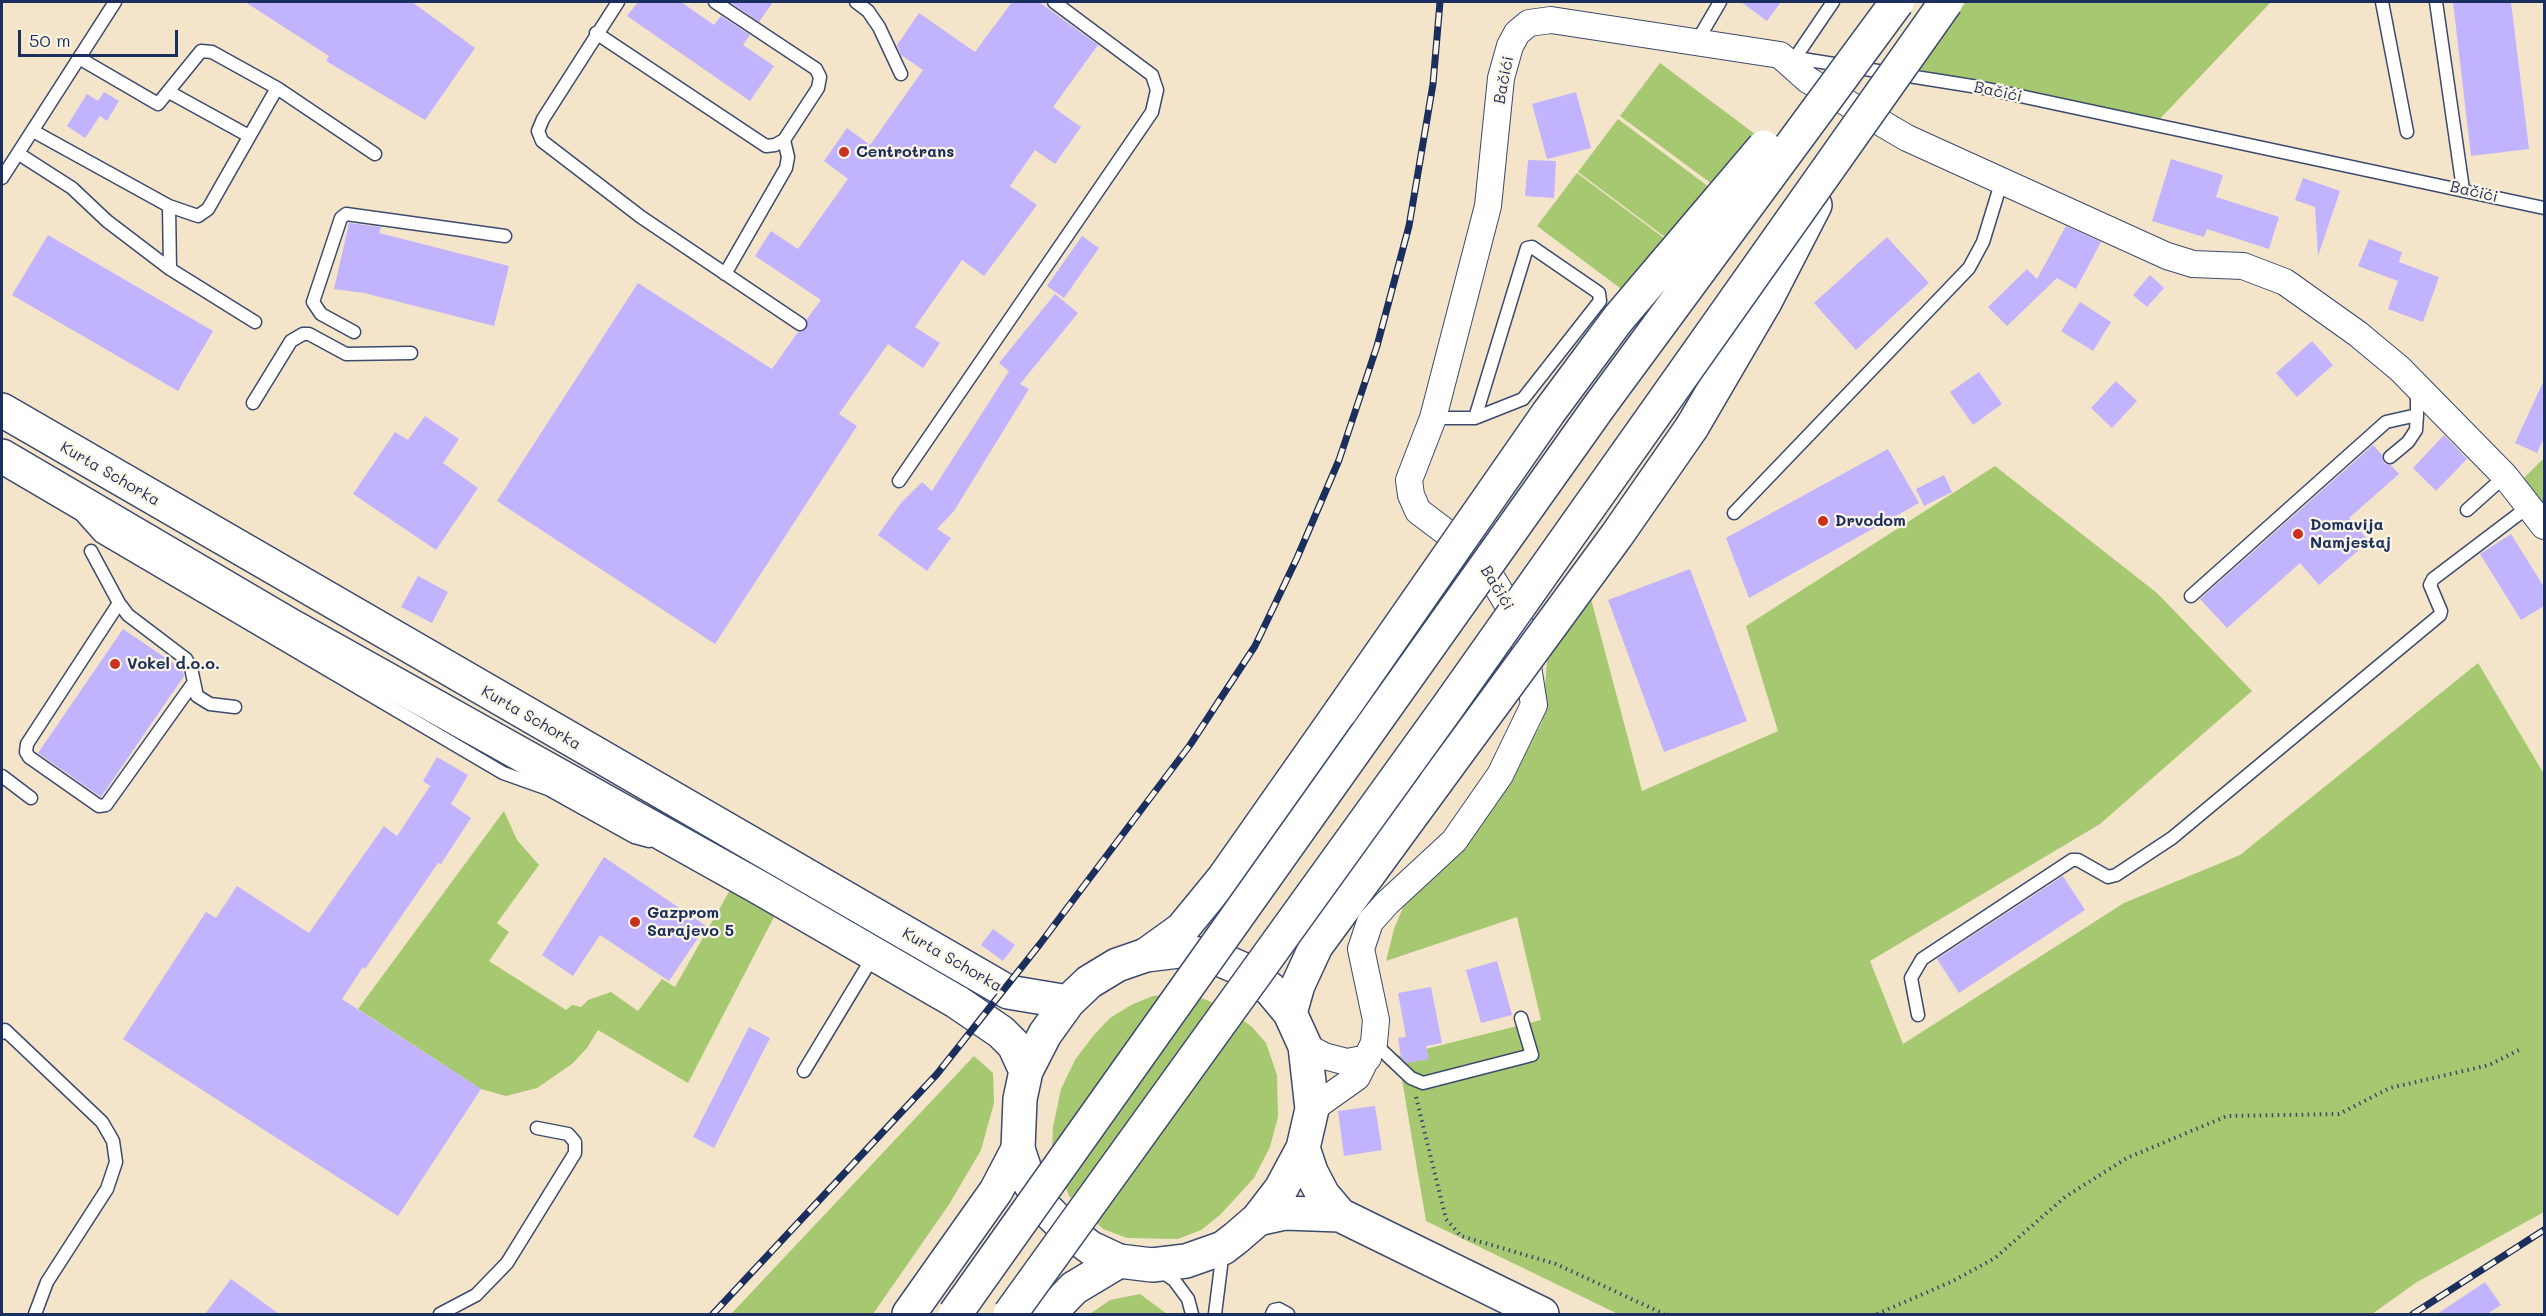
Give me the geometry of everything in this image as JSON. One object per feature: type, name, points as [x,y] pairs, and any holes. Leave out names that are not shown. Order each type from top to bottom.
[{"type":"main road","points":[[1146,955],[1182,929],[1223,879],[1542,422],[1618,320],[1795,111],[1878,2]]},
{"type":"main road","points":[[955,1314],[1598,408],[1897,2]]},
{"type":"main road","points":[[1010,1314],[1447,708],[1846,146],[1879,93],[1946,2]]},
{"type":"main road","points":[[1290,1013],[1298,985],[1316,945],[1617,536],[1692,427],[1766,302],[1846,146]]},
{"type":"main road","name":"Kurta Schorka","points":[[2,411],[1008,992],[1068,1002]]},
{"type":"main road","name":"Kurta Schorka","points":[[2,456],[288,624],[706,858],[957,1002],[1001,1032],[1014,1046],[1026,1071]]},
{"type":"main road","points":[[1179,951],[1212,956],[1242,969],[1270,989],[1290,1013],[1305,1046],[1312,1109],[1303,1148],[1281,1189],[1258,1219],[1223,1248],[1186,1261],[1152,1265],[1119,1261],[1091,1248],[1068,1232],[1046,1209],[1029,1182],[1018,1149],[1020,1099],[1026,1071],[1045,1034],[1068,1002],[1089,982],[1117,965],[1146,955],[1179,951]]},
{"type":"main road","points":[[1303,1148],[1311,1172],[1323,1195],[1340,1215],[1542,1314]]},
{"type":"main road","points":[[909,1314],[996,1191],[1018,1149]]},
{"type":"main road","points":[[1258,1219],[1285,1213],[1340,1215]]},
{"type":"main road","points":[[1049,1314],[1074,1288],[1119,1261]]},
{"type":"street","name":"Bačići","points":[[1371,1050],[1376,1020],[1361,948],[1370,922],[1387,903],[1454,841],[1500,775],[1534,705],[1521,628],[1479,557],[1418,511],[1411,495],[1409,480],[1433,417],[1488,206],[1502,78],[1517,33],[1529,23],[1551,20],[1787,56]]},
{"type":"street","points":[[1787,56],[1808,80],[1907,138],[2167,256],[2193,264],[2244,266],[2285,282],[2358,334],[2400,369],[2505,476],[2544,526]]},
{"type":"street","points":[[1305,1046],[1324,1056],[1347,1062],[1371,1050]]},
{"type":"street","points":[[1312,1109],[1357,1077],[1371,1050]]},
{"type":"lane","points":[[2,178],[115,2]]},
{"type":"lane","points":[[618,2],[543,119],[538,131],[542,141],[641,217],[800,324]]},
{"type":"lane","points":[[596,33],[766,146],[775,145],[784,140],[818,88],[820,77],[816,69],[715,2]]},
{"type":"lane","points":[[856,2],[868,11],[879,27],[901,74]]},
{"type":"lane","points":[[899,481],[1152,112],[1157,90],[1152,75],[1054,2]]},
{"type":"lane","points":[[1696,43],[1720,2]]},
{"type":"lane","points":[[1787,56],[1833,2]]},
{"type":"lane","points":[[2382,2],[2407,132]]},
{"type":"lane","points":[[2436,2],[2463,189]]},
{"type":"lane","points":[[79,58],[158,104],[201,51],[212,52],[277,88],[375,154]]},
{"type":"lane","name":"Bačići","points":[[1787,56],[1978,87],[2544,208]]},
{"type":"lane","points":[[33,131],[170,206],[198,216],[208,209],[277,88]]},
{"type":"lane","points":[[169,92],[249,136]]},
{"type":"lane","points":[[725,274],[786,168],[788,158],[784,140]]},
{"type":"lane","points":[[19,154],[72,188],[107,221],[170,269],[255,322]]},
{"type":"lane","points":[[1734,513],[1970,268],[1983,242],[2002,180]]},
{"type":"lane","points":[[170,206],[170,269]]},
{"type":"lane","points":[[354,332],[321,314],[313,302],[341,218],[346,214],[505,236]]},
{"type":"lane","points":[[1433,417],[1475,418],[1523,399],[1600,301],[1599,293],[1532,247],[1527,248],[1475,418]]},
{"type":"lane","points":[[253,403],[291,341],[303,334],[309,334],[345,354],[411,353]]},
{"type":"lane","points":[[2390,458],[2408,442],[2416,430],[2417,387]]},
{"type":"lane","points":[[2191,596],[2386,422],[2417,415]]},
{"type":"lane","points":[[2467,510],[2505,476]]},
{"type":"lane","points":[[1918,1015],[1911,978],[1922,959],[2072,860],[2078,860],[2108,876],[2116,876],[2172,838],[2440,615],[2441,611],[2430,585],[2433,579],[2528,507]]},
{"type":"lane","points":[[91,551],[119,603],[137,622],[186,659],[197,696],[210,704],[235,707]]},
{"type":"lane","points":[[119,603],[27,744],[26,752],[29,758],[99,806],[106,805],[194,682]]},
{"type":"lane","points":[[2,776],[31,798]]},
{"type":"lane","points":[[804,1071],[874,954]]},
{"type":"lane","points":[[1371,1050],[1411,1078],[1423,1083],[1532,1055],[1521,1018]]},
{"type":"lane","points":[[2,1033],[5,1030],[102,1122],[113,1141],[116,1162],[107,1189],[47,1282],[35,1314]]},
{"type":"lane","points":[[440,1314],[476,1295],[507,1263],[575,1153],[575,1142],[568,1134],[537,1128]]},
{"type":"lane","points":[[1215,1314],[1223,1248]]},
{"type":"lane","points":[[1152,1265],[1174,1280],[1188,1299],[1192,1314]]},
{"type":"lane","points":[[1272,1314],[1274,1310],[1279,1309],[1288,1314]]},
{"type":"path","points":[[1878,1314],[1953,1281],[1995,1257],[2064,1197],[2127,1158],[2227,1116],[2339,1114],[2390,1088],[2489,1065],[2519,1050]]},
{"type":"path","points":[[1411,1078],[1446,1219],[1461,1236],[1556,1264],[1664,1314]]},
{"type":"green space","points":[[1966,2],[2271,2],[2156,123],[1913,68]]},
{"type":"green space","points":[[1660,63],[1755,134],[1716,187],[1620,116]]},
{"type":"green space","points":[[1618,119],[1713,190],[1673,243],[1578,172]]},
{"type":"green space","points":[[1577,173],[1672,244],[1632,297],[1537,226]]},
{"type":"green space","points":[[2544,458],[2544,517],[2516,486]]},
{"type":"green space","points":[[1995,466],[2157,593],[2252,691],[2100,824],[1870,961],[1903,1044],[2124,903],[2240,855],[2478,663],[2544,774],[2544,1212],[2417,1282],[2372,1314],[1618,1314],[1426,1221],[1398,1056],[1541,1020],[1517,917],[1386,961],[1394,929],[1407,898],[1518,767],[1542,722],[1548,651],[1591,599],[1642,791],[1778,731],[1746,626]]},
{"type":"green space","points":[[504,811],[517,840],[539,865],[497,923],[509,932],[489,961],[566,1010],[572,1005],[581,1007],[588,1000],[611,992],[638,1011],[662,979],[675,987],[730,890],[775,915],[688,1083],[598,1030],[587,1048],[572,1064],[537,1088],[506,1096],[481,1089],[358,1009]]},
{"type":"green space","points":[[1179,993],[1204,999],[1230,1010],[1252,1027],[1266,1043],[1277,1075],[1278,1117],[1270,1147],[1254,1178],[1220,1215],[1201,1230],[1178,1239],[1127,1238],[1103,1229],[1069,1196],[1052,1150],[1053,1127],[1061,1089],[1075,1060],[1110,1018],[1131,1005],[1153,996]]},
{"type":"green space","points":[[974,1056],[993,1073],[994,1103],[981,1150],[950,1203],[873,1314],[731,1314]]},
{"type":"green space","points":[[1140,1294],[1167,1314],[1090,1314],[1110,1300]]},
{"type":"building","points":[[245,2],[412,2],[475,48],[425,120],[326,61],[329,56]]},
{"type":"building","points":[[638,2],[681,2],[714,25],[721,16],[750,35],[743,45],[774,66],[750,101],[627,16]]},
{"type":"building","points":[[730,2],[773,2],[759,22]]},
{"type":"building","points":[[1012,2],[1039,2],[1098,45],[1053,107],[1081,127],[1055,164],[1035,150],[1010,186],[1037,205],[984,276],[962,260],[915,327],[940,343],[923,368],[888,344],[839,414],[857,426],[715,644],[497,501],[638,283],[772,369],[798,332],[806,329],[807,319],[821,300],[755,256],[771,231],[798,249],[848,179],[824,161],[847,128],[870,145],[923,70],[901,55],[897,45],[919,13],[975,52]]},
{"type":"building","points":[[1741,2],[1781,2],[1767,21]]},
{"type":"building","points":[[2453,2],[2511,2],[2529,149],[2471,156]]},
{"type":"building","points":[[104,92],[119,101],[107,121],[100,116],[85,138],[67,126],[87,94],[98,101]]},
{"type":"building","points":[[1576,92],[1591,148],[1547,159],[1532,104]]},
{"type":"building","points":[[2171,159],[2223,175],[2216,197],[2279,217],[2269,249],[2207,229],[2204,237],[2152,221]]},
{"type":"building","points":[[1528,160],[1556,161],[1554,198],[1525,196]]},
{"type":"building","points":[[2303,178],[2340,191],[2318,256],[2315,207],[2295,200]]},
{"type":"building","points":[[349,223],[381,227],[379,233],[509,266],[494,326],[364,293],[334,289]]},
{"type":"building","points":[[2066,226],[2101,242],[2076,289],[2057,278],[2007,326],[1988,307],[2027,269],[2037,279]]},
{"type":"building","points":[[48,235],[213,331],[178,391],[12,295]]},
{"type":"building","points":[[1082,236],[1099,248],[1064,298],[1047,286]]},
{"type":"building","points":[[1887,237],[1929,283],[1856,350],[1814,303]]},
{"type":"building","points":[[2369,239],[2402,252],[2399,262],[2439,277],[2423,322],[2388,309],[2398,281],[2358,266]]},
{"type":"building","points":[[2150,275],[2164,288],[2147,307],[2133,295]]},
{"type":"building","points":[[1055,294],[1078,313],[1020,384],[1029,389],[954,511],[937,529],[951,538],[927,571],[878,535],[901,503],[922,482],[932,491],[1009,371],[999,363]]},
{"type":"building","points":[[2080,302],[2111,322],[2093,351],[2061,331]]},
{"type":"building","points":[[2312,341],[2333,365],[2297,397],[2276,373]]},
{"type":"building","points":[[1979,372],[2002,404],[1973,425],[1950,392]]},
{"type":"building","points":[[2544,380],[2544,437],[2537,453],[2515,443]]},
{"type":"building","points":[[2116,381],[2137,401],[2112,428],[2091,408]]},
{"type":"building","points":[[425,416],[459,439],[443,463],[478,488],[436,550],[353,494],[395,432],[408,440]]},
{"type":"building","points":[[2444,435],[2467,459],[2436,491],[2413,468]]},
{"type":"building","name":"Domavija Namjestaj","points":[[2373,445],[2382,455],[2384,463],[2391,465],[2399,474],[2349,518],[2369,541],[2319,585],[2300,563],[2227,628],[2200,599]]},
{"type":"building","name":"Drvodom","points":[[1888,449],[1919,503],[1749,598],[1726,538]]},
{"type":"building","points":[[1944,475],[1952,492],[1924,506],[1916,489]]},
{"type":"building","points":[[2511,534],[2544,587],[2544,606],[2521,620],[2480,554]]},
{"type":"building","points":[[1690,569],[1747,721],[1664,752],[1608,600]]},
{"type":"building","points":[[418,576],[448,592],[432,623],[401,607]]},
{"type":"building","points":[[123,629],[182,669],[184,676],[101,797],[38,753]]},
{"type":"building","points":[[437,757],[468,775],[451,804],[471,818],[441,864],[438,863],[342,999],[481,1089],[398,1216],[123,1039],[206,912],[216,918],[237,886],[309,933],[384,826],[397,836],[430,786],[423,781]]},
{"type":"building","name":"Gazprom Sarajevo 5","points":[[604,857],[706,926],[669,981],[600,935],[573,976],[542,955]]},
{"type":"building","points":[[2063,876],[2085,910],[1959,993],[1937,959]]},
{"type":"building","points":[[993,929],[1015,945],[1003,961],[981,945]]},
{"type":"building","points":[[1497,961],[1512,1015],[1481,1023],[1466,970]]},
{"type":"building","points":[[1431,987],[1442,1043],[1426,1046],[1429,1059],[1407,1063],[1401,1057],[1398,1038],[1406,1037],[1398,993]]},
{"type":"building","points":[[749,1027],[770,1038],[714,1148],[693,1137]]},
{"type":"building","points":[[1375,1106],[1382,1150],[1344,1156],[1338,1111]]},
{"type":"building","points":[[231,1279],[279,1314],[205,1314]]},
{"type":"building","points":[[2485,1282],[2501,1305],[2487,1314],[2437,1314]]},
{"type":"railway","points":[[713,1314],[937,1074],[1040,944],[1190,745],[1255,646],[1297,558],[1339,460],[1377,346],[1409,226],[1433,84],[1440,2]]},
{"type":"railway","points":[[2413,1314],[2544,1230]]},
{"type":"place","name":"Centrotrans","points":[[844,152]]},
{"type":"place","name":"Drvodom","points":[[1823,521]]},
{"type":"place","name":"Domavija Namjestaj","points":[[2298,534]]},
{"type":"place","name":"Vokel d.o.o.","points":[[115,664]]},
{"type":"place","name":"Gazprom Sarajevo 5","points":[[635,922]]}]
